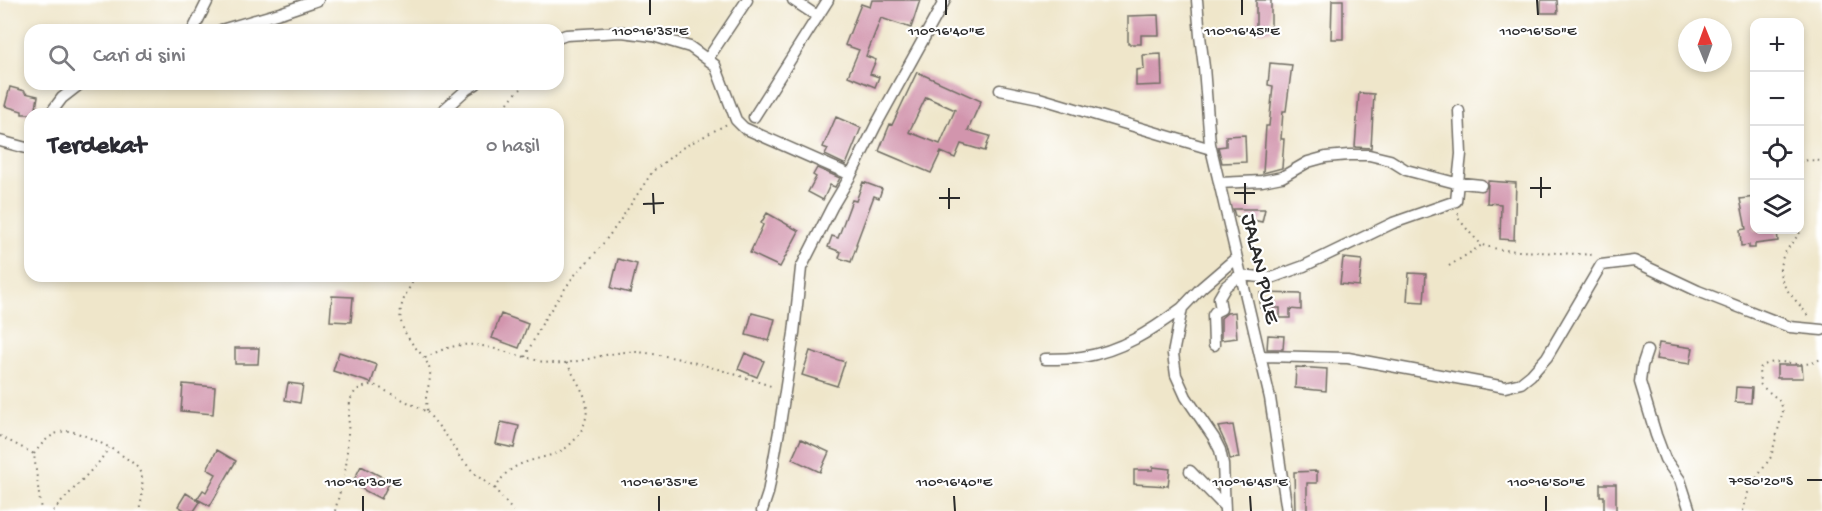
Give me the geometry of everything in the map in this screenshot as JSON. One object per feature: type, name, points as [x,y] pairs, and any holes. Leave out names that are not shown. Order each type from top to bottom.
[{"type":"street","points":[[196,24],[208,0]]},
{"type":"street","points":[[242,24],[318,0]]},
{"type":"street","points":[[711,54],[747,0]]},
{"type":"street","points":[[793,0],[817,16]]},
{"type":"street","points":[[754,117],[828,0]]},
{"type":"street","points":[[762,511],[768,493],[794,333],[801,268],[945,0]]},
{"type":"street","name":"JALAN PULE","points":[[1197,0],[1212,149],[1269,398],[1287,511]]},
{"type":"street","points":[[564,36],[622,32],[653,36],[690,47],[715,65],[736,120],[744,128],[851,175]]},
{"type":"street","points":[[54,108],[72,90]]},
{"type":"street","points":[[445,108],[465,90]]},
{"type":"street","points":[[1000,90],[1039,98],[1212,149]]},
{"type":"street","points":[[1214,345],[1213,315],[1221,309],[1219,298],[1226,286],[1240,274],[1271,278],[1304,266],[1393,223],[1456,201],[1461,154],[1459,111]]},
{"type":"street","points":[[0,141],[24,147]]},
{"type":"street","points":[[1219,183],[1262,181],[1282,177],[1308,162],[1348,155],[1369,155],[1390,160],[1406,170],[1458,183],[1481,185]]},
{"type":"street","points":[[1045,359],[1082,358],[1118,348],[1143,336],[1182,308],[1236,258]]},
{"type":"street","points":[[1260,356],[1348,358],[1505,387],[1521,383],[1547,357],[1601,265],[1634,261],[1749,312],[1790,327],[1819,329]]},
{"type":"street","points":[[1182,308],[1173,354],[1176,375],[1186,398],[1220,450],[1224,508]]},
{"type":"street","points":[[1647,351],[1640,382],[1665,459],[1680,480],[1690,511]]},
{"type":"street","points":[[1190,471],[1224,508]]},
{"type":"path","points":[[505,108],[511,98],[520,90]]},
{"type":"path","points":[[525,357],[545,318],[573,277],[617,225],[653,171],[682,148],[736,120]]},
{"type":"path","points":[[1804,161],[1822,161]]},
{"type":"path","points":[[1456,201],[1458,218],[1482,245],[1501,250],[1595,255],[1601,260],[1601,265]]},
{"type":"path","points":[[1798,234],[1784,254],[1780,270],[1781,280],[1819,329]]},
{"type":"path","points":[[1449,266],[1482,245]]},
{"type":"path","points":[[412,282],[403,298],[400,315],[402,327],[408,338],[430,369],[426,397],[427,412]]},
{"type":"path","points":[[424,358],[438,351],[461,345],[489,346],[551,363],[636,352],[689,362],[784,390]]},
{"type":"path","points":[[1743,511],[1749,489],[1771,457],[1783,411],[1783,405],[1779,399],[1768,393],[1760,384],[1759,369],[1771,363],[1810,364],[1822,357]]},
{"type":"path","points":[[495,489],[508,472],[522,463],[558,452],[573,442],[583,428],[586,412],[584,397],[566,362]]},
{"type":"path","points":[[335,511],[346,468],[350,400],[356,390],[369,385],[376,386],[427,412],[449,439],[459,456],[476,475],[495,489],[513,511]]},
{"type":"path","points":[[40,511],[34,454],[43,442],[54,434],[68,431],[83,435],[134,463],[139,470],[143,492],[141,511]]},
{"type":"path","points":[[0,436],[34,454]]},
{"type":"path","points":[[53,511],[99,462],[109,448]]},
{"type":"building","points":[[872,0],[920,0],[911,28],[881,18],[866,56],[876,60],[870,74],[879,77],[875,87],[848,76],[859,50],[845,45],[861,4],[870,7]]},
{"type":"building","points":[[1256,0],[1271,0],[1271,31],[1256,31]]},
{"type":"building","points":[[1332,0],[1343,0],[1343,39],[1331,39]]},
{"type":"building","points":[[1541,0],[1557,0],[1558,13],[1541,13]]},
{"type":"building","points":[[1158,15],[1159,35],[1141,35],[1141,44],[1128,44],[1128,16]]},
{"type":"building","points":[[1161,54],[1162,85],[1136,86],[1136,70],[1144,69],[1143,55]]},
{"type":"building","points":[[1270,63],[1292,65],[1286,111],[1283,111],[1282,168],[1263,173],[1266,126],[1269,126],[1273,86],[1268,85]]},
{"type":"building","points":[[917,72],[981,101],[968,130],[990,136],[985,151],[961,144],[955,158],[941,152],[931,173],[879,151],[890,124],[892,125]],"holes":[[[926,97],[955,110],[940,144],[909,132]]]},
{"type":"building","points":[[10,87],[38,96],[36,108],[24,108],[24,114],[22,111],[5,106]]},
{"type":"building","points":[[1359,93],[1374,94],[1371,148],[1355,147]]},
{"type":"building","points":[[836,117],[861,128],[846,165],[825,155],[828,149],[823,147]]},
{"type":"building","points":[[1245,135],[1246,162],[1222,163],[1218,147],[1226,146],[1226,136]]},
{"type":"building","points":[[817,168],[840,178],[835,187],[830,185],[823,200],[808,192],[816,177],[813,175]]},
{"type":"building","points":[[1488,181],[1516,183],[1514,240],[1500,239],[1501,204],[1487,203]]},
{"type":"building","points":[[863,182],[882,189],[879,198],[874,196],[851,262],[839,258],[841,252],[828,247],[832,236],[838,238],[852,200],[856,201]]},
{"type":"building","points":[[1750,198],[1750,234],[1777,234],[1778,241],[1755,244],[1755,248],[1749,248],[1749,245],[1741,246],[1740,230],[1746,229],[1740,199]]},
{"type":"building","points":[[1233,209],[1265,209],[1262,222],[1235,216]]},
{"type":"building","points":[[767,213],[799,231],[780,267],[750,253]]},
{"type":"building","points":[[1343,258],[1362,260],[1359,286],[1340,284]]},
{"type":"building","points":[[618,259],[637,264],[630,293],[611,288]]},
{"type":"building","points":[[1409,273],[1426,274],[1424,302],[1407,301]]},
{"type":"building","points":[[1260,293],[1301,294],[1301,310],[1290,309],[1290,318],[1280,318],[1280,308],[1260,308]]},
{"type":"building","points":[[332,296],[353,297],[351,322],[330,321]]},
{"type":"building","points":[[1235,312],[1237,338],[1221,340],[1221,318],[1227,313]]},
{"type":"building","points":[[752,313],[775,319],[769,341],[746,335]]},
{"type":"building","points":[[501,314],[528,324],[519,348],[492,338]]},
{"type":"building","points":[[1268,335],[1284,336],[1283,349],[1267,349]]},
{"type":"building","points":[[1659,343],[1693,348],[1690,364],[1656,359]]},
{"type":"building","points":[[235,348],[259,348],[258,364],[235,364]]},
{"type":"building","points":[[810,351],[845,362],[837,386],[802,375]]},
{"type":"building","points":[[339,352],[377,365],[371,383],[333,371]]},
{"type":"building","points":[[745,353],[764,361],[757,377],[738,369]]},
{"type":"building","points":[[1777,365],[1802,365],[1803,378],[1777,378]]},
{"type":"building","points":[[1296,367],[1327,369],[1326,391],[1295,388]]},
{"type":"building","points":[[288,383],[303,385],[300,403],[285,400]]},
{"type":"building","points":[[183,384],[215,387],[213,414],[181,411]]},
{"type":"building","points":[[1736,387],[1752,388],[1751,403],[1735,402]]},
{"type":"building","points":[[501,422],[519,426],[514,448],[496,444]]},
{"type":"building","points":[[1233,425],[1239,458],[1230,459],[1218,427]]},
{"type":"building","points":[[801,439],[829,452],[820,472],[792,459]]},
{"type":"building","points":[[217,450],[236,461],[210,506],[197,499],[203,490],[206,492],[216,474],[207,469]]},
{"type":"building","points":[[361,466],[390,481],[381,499],[352,484]]},
{"type":"building","points":[[1153,467],[1170,469],[1168,486],[1134,484],[1134,470],[1153,470]]},
{"type":"building","points":[[1317,471],[1317,483],[1307,483],[1307,511],[1295,511],[1294,472]]},
{"type":"building","points":[[1600,484],[1616,484],[1616,511],[1604,511],[1604,496],[1600,496]]},
{"type":"building","points":[[186,493],[200,502],[194,511],[186,511],[178,506]]}]
